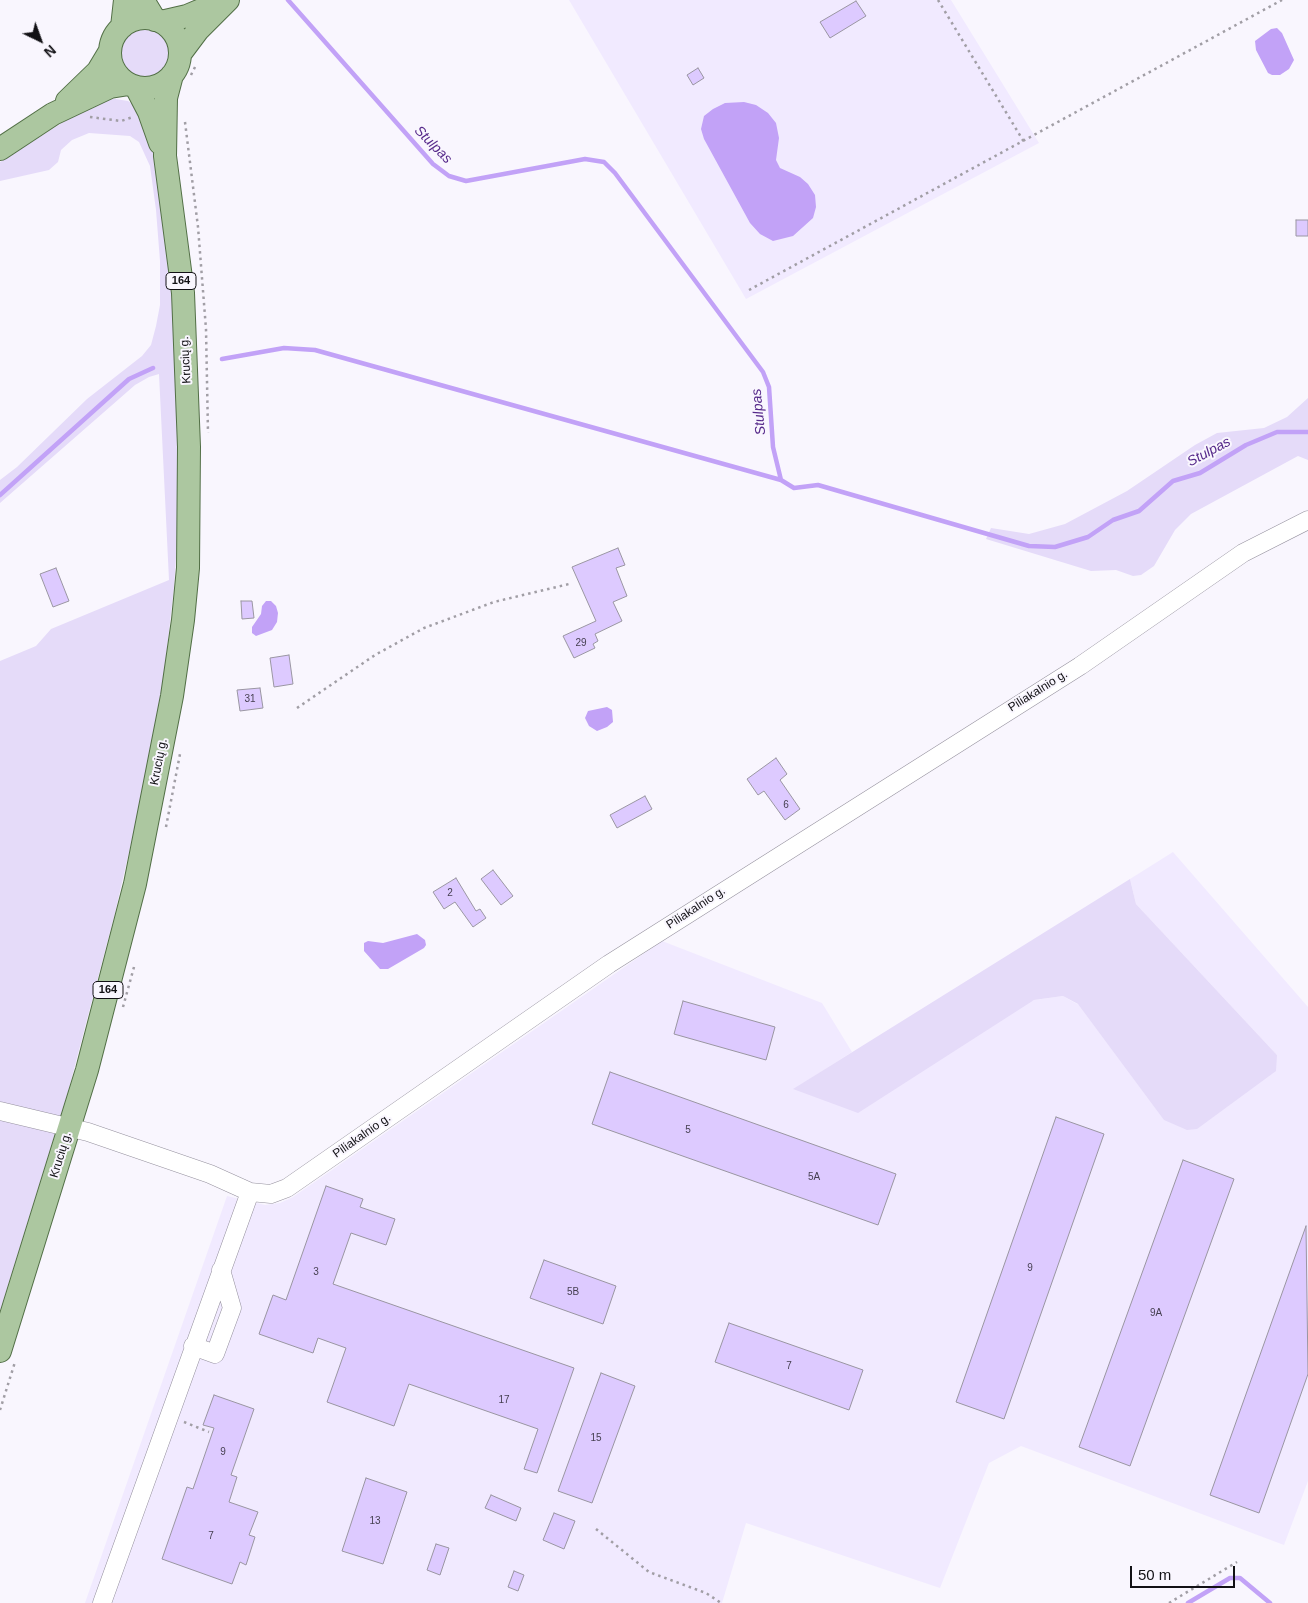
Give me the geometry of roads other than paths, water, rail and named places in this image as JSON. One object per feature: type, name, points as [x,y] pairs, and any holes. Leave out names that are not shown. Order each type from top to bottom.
[{"type":"main road","points":[[122,27],[125,0]]},
{"type":"main road","points":[[143,0],[158,21],[175,36],[180,54]]},
{"type":"main road","points":[[53,114],[98,71],[110,51],[114,38],[122,27],[134,20],[158,21],[187,16],[227,0]]},
{"type":"main road","points":[[165,156],[166,98],[180,54],[198,30],[227,0]]},
{"type":"main road","points":[[110,51],[115,70],[133,86],[149,112],[165,156]]},
{"type":"main road","points":[[0,149],[53,114],[110,87],[133,86],[144,88],[160,85],[172,75]]},
{"type":"main road","name":"Krucių g.","points":[[0,1351],[87,1070],[135,884],[172,696],[188,568],[189,447],[183,302],[165,156]]},
{"type":"street","name":"Piliakalnio g.","points":[[0,1110],[70,1126],[210,1174],[250,1192],[271,1194],[303,1178],[617,960],[1080,666],[1243,553],[1308,520]]},
{"type":"street","points":[[102,1603],[250,1192]]},
{"type":"street","points":[[194,1346],[215,1354],[232,1308],[221,1270]]},
{"type":"waterway","name":"Stulpas","points":[[288,0],[433,164],[449,176],[466,181],[585,159],[604,162],[615,173],[763,372],[769,387],[773,447],[781,480],[794,488],[818,485],[1029,546],[1055,547],[1088,537],[1113,520],[1139,511],[1173,481],[1200,473],[1246,445],[1277,432],[1308,432]]},
{"type":"waterway","points":[[222,359],[284,348],[315,350],[781,480]]},
{"type":"waterway","points":[[0,495],[129,379],[153,368]]},
{"type":"waterway","points":[[1188,1603],[1230,1578],[1240,1578],[1270,1603]]}]
